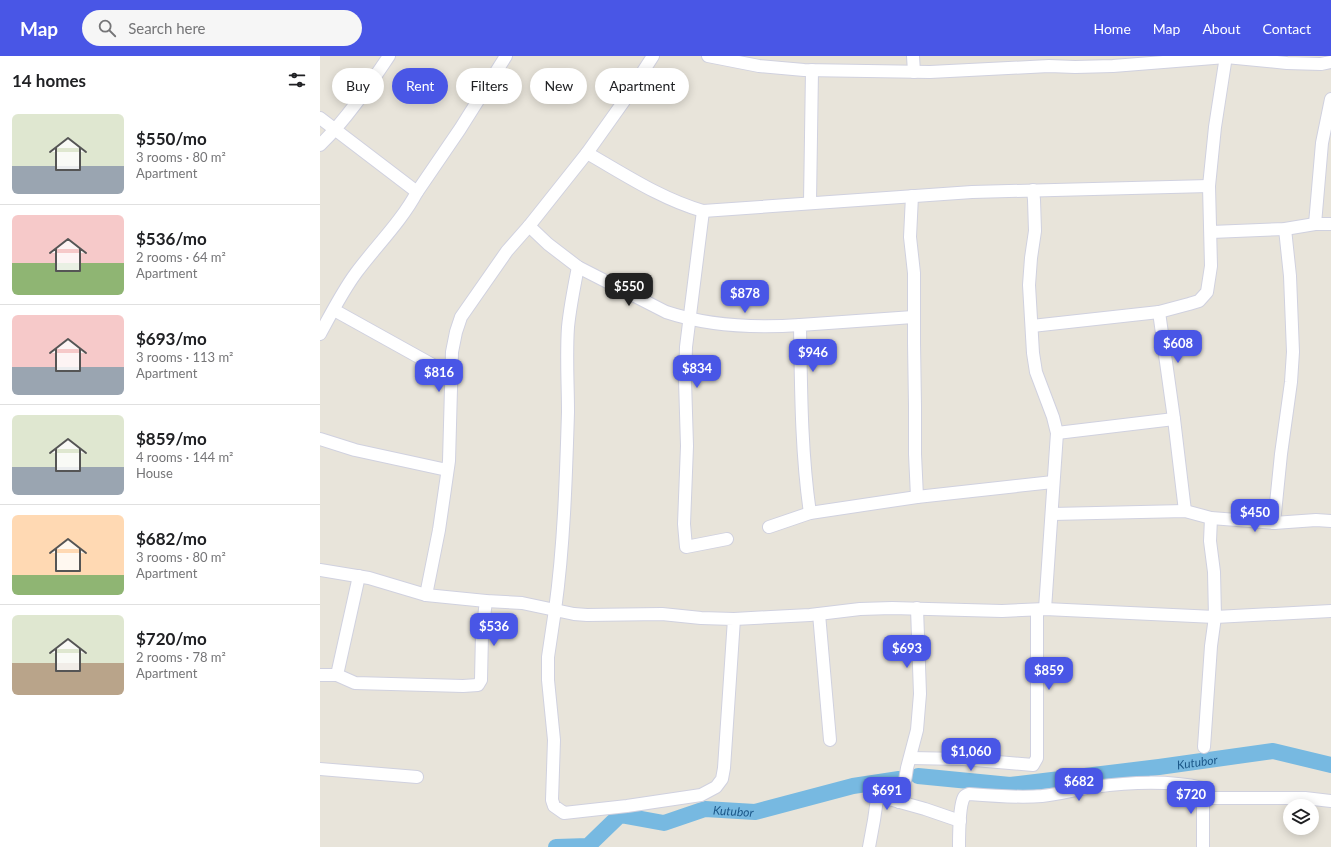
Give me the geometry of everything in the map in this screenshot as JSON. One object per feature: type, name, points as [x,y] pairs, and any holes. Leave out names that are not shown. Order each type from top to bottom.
[{"type":"street","points":[[320,145],[336,130],[355,106],[389,56]]},
{"type":"street","points":[[320,334],[355,274],[406,211],[506,56]]},
{"type":"street","points":[[426,595],[439,530],[447,470],[452,352],[461,317],[507,251],[529,226],[587,153],[624,101],[653,56]]},
{"type":"street","points":[[708,56],[759,66],[812,70],[914,72],[964,71],[1049,66],[1113,66],[1226,56],[1287,63],[1321,64],[1331,62]]},
{"type":"street","points":[[914,56],[914,72]]},
{"type":"street","points":[[1032,326],[1159,312],[1199,301],[1207,292],[1211,266],[1209,186],[1215,128],[1226,56]]},
{"type":"street","points":[[810,202],[812,70]]},
{"type":"street","points":[[1315,224],[1322,143],[1329,116],[1331,99]]},
{"type":"street","points":[[320,118],[417,192]]},
{"type":"street","points":[[587,153],[645,186],[682,204],[703,210],[972,192],[1209,186]]},
{"type":"street","points":[[910,758],[964,759],[1033,765],[1037,758],[1041,609],[1052,514],[1057,433],[1053,417],[1036,372],[1033,353],[1030,306],[1030,271],[1035,231],[1033,190]]},
{"type":"street","points":[[912,196],[910,237],[914,274],[913,316],[917,497]]},
{"type":"street","points":[[703,210],[686,348],[685,380],[687,452],[684,524],[686,547],[727,539]]},
{"type":"street","points":[[1210,232],[1285,229],[1315,224],[1331,224]]},
{"type":"street","points":[[529,226],[548,244],[578,267],[666,312],[681,317],[749,326],[776,326],[889,319],[913,316]]},
{"type":"street","points":[[1274,523],[1291,382],[1293,352],[1290,276],[1285,229]]},
{"type":"street","points":[[578,267],[568,326],[565,490],[560,572],[548,657],[548,680],[554,740],[552,800],[554,806],[564,813],[627,806],[701,795],[716,787],[722,779],[724,768],[734,618]]},
{"type":"street","points":[[334,310],[451,376]]},
{"type":"street","points":[[1159,312],[1185,511]]},
{"type":"street","points":[[800,325],[806,484],[810,513]]},
{"type":"street","points":[[1057,433],[1174,419]]},
{"type":"street","points":[[320,439],[355,450],[447,470]]},
{"type":"street","points":[[769,527],[810,513],[917,497],[1053,482]]},
{"type":"street","points":[[1052,514],[1185,511],[1211,518],[1274,523],[1316,520],[1331,521]]},
{"type":"street","points":[[1204,747],[1211,646],[1215,617],[1214,572],[1210,541],[1211,518]]},
{"type":"street","points":[[320,570],[375,579],[426,595],[522,603],[574,614],[587,615],[662,614],[701,618],[734,618],[819,614],[860,609],[917,608],[1002,611],[1041,609],[1215,617],[1331,612]]},
{"type":"street","points":[[337,675],[359,576]]},
{"type":"street","points":[[320,675],[337,675],[355,683],[463,686],[478,685],[481,680],[482,634],[486,601]]},
{"type":"street","points":[[900,802],[917,730],[920,694],[917,608]]},
{"type":"street","points":[[819,614],[830,740]]},
{"type":"street","points":[[320,769],[417,777]]},
{"type":"street","points":[[959,847],[963,798],[965,795],[969,794],[1042,796],[1094,787],[1129,783],[1161,782],[1186,784],[1203,790],[1331,801]]},
{"type":"street","points":[[1203,790],[1203,847]]},
{"type":"street","points":[[869,847],[877,800],[882,797],[960,821]]},
{"type":"waterway","name":"Kutubor","points":[[918,776],[1010,785],[1159,767],[1273,751],[1331,765]]},
{"type":"waterway","name":"Kutubor","points":[[556,847],[588,846],[620,815],[664,823],[705,809],[755,812],[853,786],[899,779]]}]
